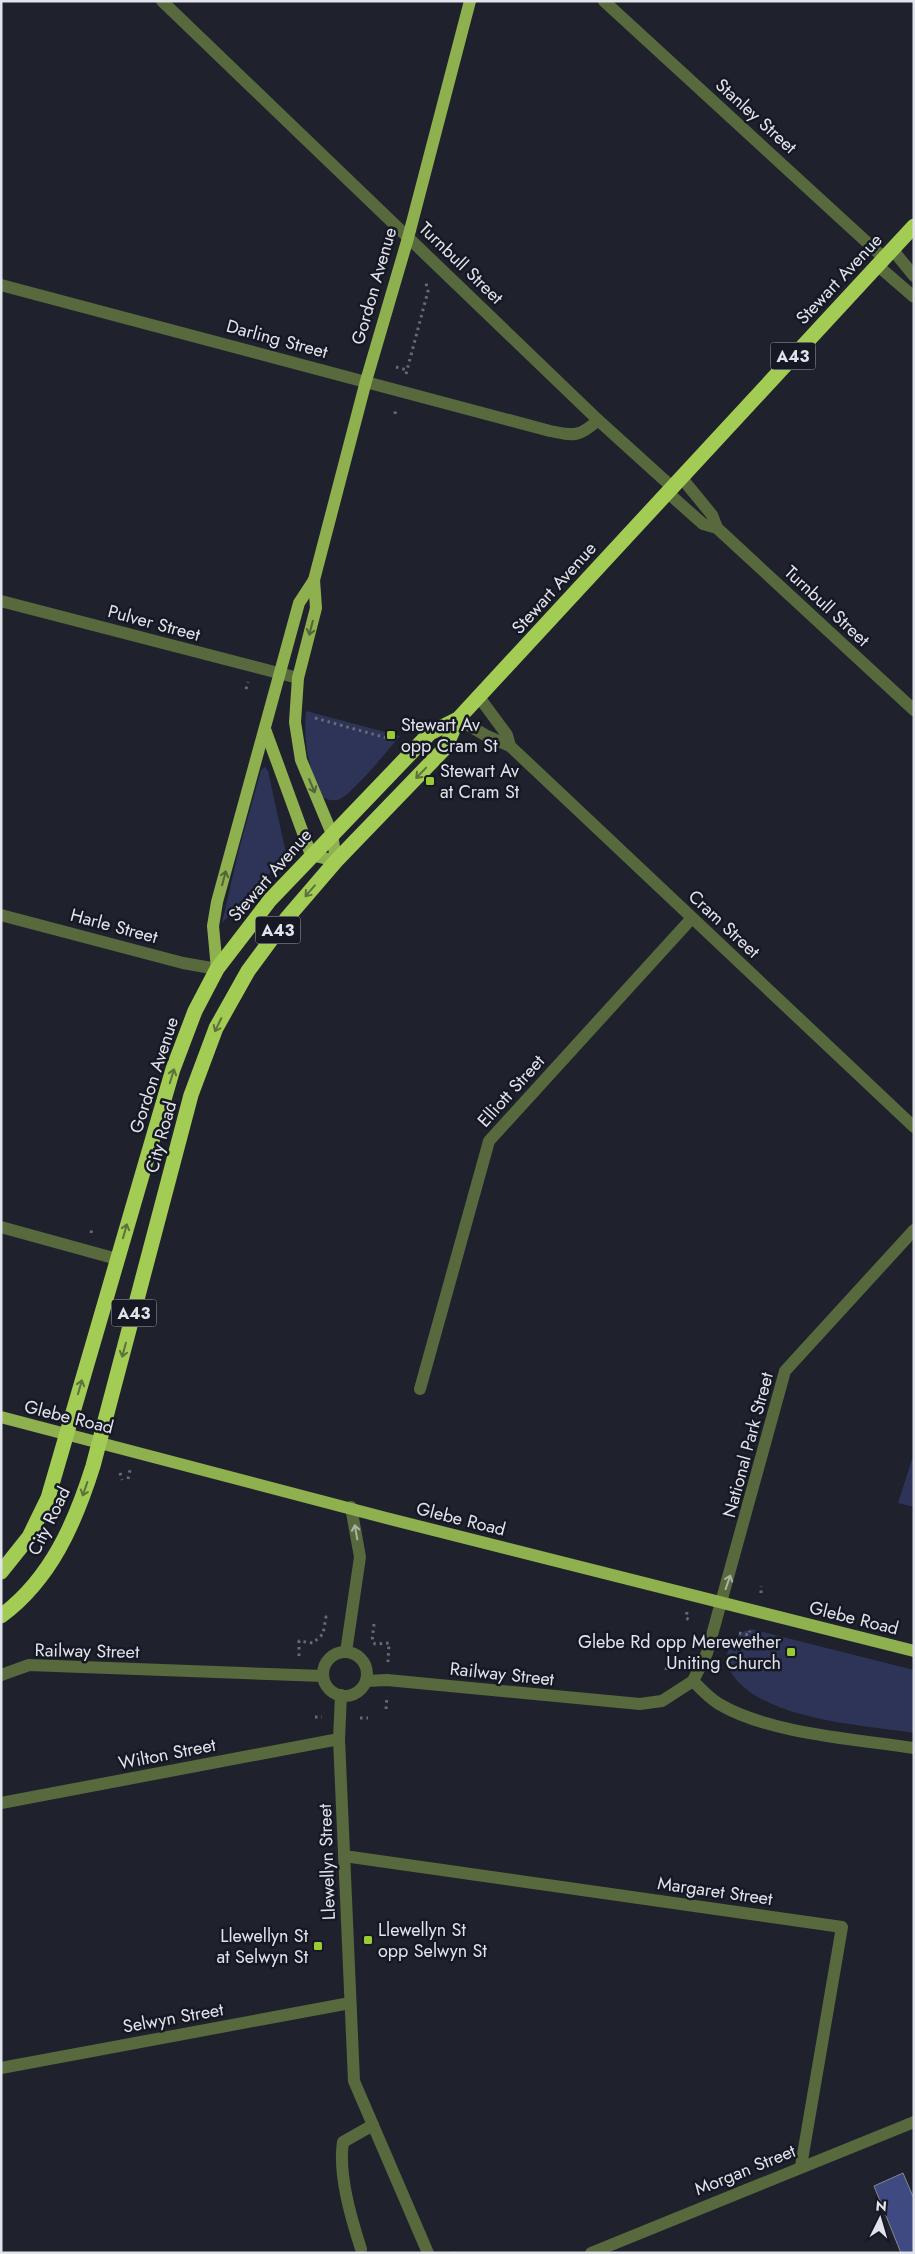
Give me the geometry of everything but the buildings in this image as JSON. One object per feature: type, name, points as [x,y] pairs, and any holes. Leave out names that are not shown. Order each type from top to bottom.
[{"type":"highway","name":"Stewart Avenue","points":[[217,969],[270,900],[312,855],[430,733],[458,719],[914,226]]},
{"type":"highway","name":"City Road","points":[[1,1616],[32,1588],[52,1562],[68,1534],[81,1502],[99,1443],[192,1095],[216,1028],[248,971],[287,918],[336,861],[445,748],[458,719]]},
{"type":"highway","name":"Gordon Avenue","points":[[66,1434],[173,1069],[195,1011],[217,969]]},
{"type":"highway","name":"City Road","points":[[1,1572],[19,1552],[39,1518],[48,1498],[66,1434]]},
{"type":"main road","name":"Gordon Avenue","points":[[336,861],[332,834],[301,760],[295,722],[298,678],[316,608],[314,580],[366,381],[408,238],[470,1]]},
{"type":"main road","name":"Gordon Avenue","points":[[217,969],[213,926],[217,902],[298,603],[314,580]]},
{"type":"main road","points":[[265,730],[312,855],[336,861]]},
{"type":"main road","name":"Glebe Road","points":[[1,1418],[914,1651]]},
{"type":"street","name":"Turnbull Street","points":[[162,1],[598,420],[673,485],[712,515],[717,528],[914,710]]},
{"type":"street","name":"Stanley Street","points":[[604,1],[885,257],[914,276]]},
{"type":"street","name":"Stanley Street","points":[[885,257],[914,297]]},
{"type":"street","name":"Darling Street","points":[[1,285],[561,433],[585,432],[598,420]]},
{"type":"street","name":"Turnbull Street","points":[[673,485],[703,524],[717,528]]},
{"type":"street","name":"Pulver Street","points":[[1,601],[298,678]]},
{"type":"street","name":"Cram Street","points":[[479,697],[507,736],[510,746]]},
{"type":"street","name":"Cram Street","points":[[458,719],[485,735],[510,746],[914,1127]]},
{"type":"street","name":"Harle Street","points":[[1,915],[183,963],[217,969]]},
{"type":"street","name":"Elliott Street","points":[[420,1389],[488,1141],[692,918]]},
{"type":"street","points":[[1,1228],[117,1259]]},
{"type":"street","name":"National Park Street","points":[[693,1681],[708,1653],[785,1371],[914,1230]]},
{"type":"street","points":[[346,1652],[360,1558],[351,1507]]},
{"type":"street","points":[[346,1652],[356,1655],[362,1660],[366,1670],[366,1681],[356,1693],[341,1695],[328,1688],[323,1676],[324,1666],[337,1653],[346,1652]]},
{"type":"street","name":"Railway Street","points":[[1,1675],[29,1665],[323,1676]]},
{"type":"street","name":"Railway Street","points":[[366,1681],[387,1680],[640,1704],[662,1701],[693,1681]]},
{"type":"street","points":[[693,1681],[718,1703],[749,1717],[804,1731],[914,1748]]},
{"type":"street","name":"Llewellyn Street","points":[[341,1695],[339,1739],[354,2081],[428,2253]]},
{"type":"street","name":"Wilton Street","points":[[1,1803],[339,1739]]},
{"type":"street","name":"Margaret Street","points":[[344,1856],[842,1927],[802,2166]]},
{"type":"street","name":"Selwyn Street","points":[[1,2068],[350,2004]]},
{"type":"street","name":"Morgan Street","points":[[591,2253],[914,2122]]},
{"type":"street","points":[[361,2249],[351,2219],[341,2155],[343,2142],[373,2125]]},
{"type":"path","points":[[406,374],[428,291],[426,283]]},
{"type":"path","points":[[396,367],[407,370]]},
{"type":"path","points":[[395,414],[396,408]]},
{"type":"path","points":[[246,688],[248,682]]},
{"type":"path","points":[[314,718],[387,738]]},
{"type":"path","points":[[128,1479],[130,1470]]},
{"type":"path","points":[[120,1473],[122,1480]]},
{"type":"path","points":[[761,1586],[761,1594]]},
{"type":"path","points":[[687,1612],[686,1618],[692,1621]]},
{"type":"path","points":[[299,1656],[299,1641],[313,1643],[323,1634],[326,1617],[331,1618]]},
{"type":"path","points":[[374,1624],[372,1641],[375,1644],[389,1643],[388,1662]]},
{"type":"path","points":[[739,1633],[749,1635],[750,1631]]},
{"type":"path","points":[[666,1670],[668,1661]]},
{"type":"path","points":[[386,1709],[387,1696]]},
{"type":"path","points":[[315,1717],[322,1717]]},
{"type":"path","points":[[360,1718],[368,1718]]},
{"type":"shaded area","points":[[306,711],[400,736],[371,770],[346,795],[337,800],[328,799],[321,797],[310,765],[305,734]]},
{"type":"shaded area","points":[[265,767],[268,771],[286,853],[278,865],[222,923],[238,853],[261,770]]},
{"type":"shaded area","points":[[914,1453],[914,1507],[898,1503]]},
{"type":"shaded area","points":[[751,1629],[914,1670],[914,1733],[815,1718],[766,1702],[747,1689],[732,1674],[727,1661],[728,1651],[735,1638]]},
{"type":"place","name":"Stewart Av opp Cram St","points":[[391,735]]},
{"type":"place","name":"Stewart Av at Cram St","points":[[430,781]]},
{"type":"place","name":"Glebe Rd opp Merewether Uniting Church","points":[[791,1652]]},
{"type":"place","name":"Llewellyn St opp Selwyn St","points":[[368,1940]]},
{"type":"place","name":"Llewellyn St at Selwyn St","points":[[318,1946]]}]
